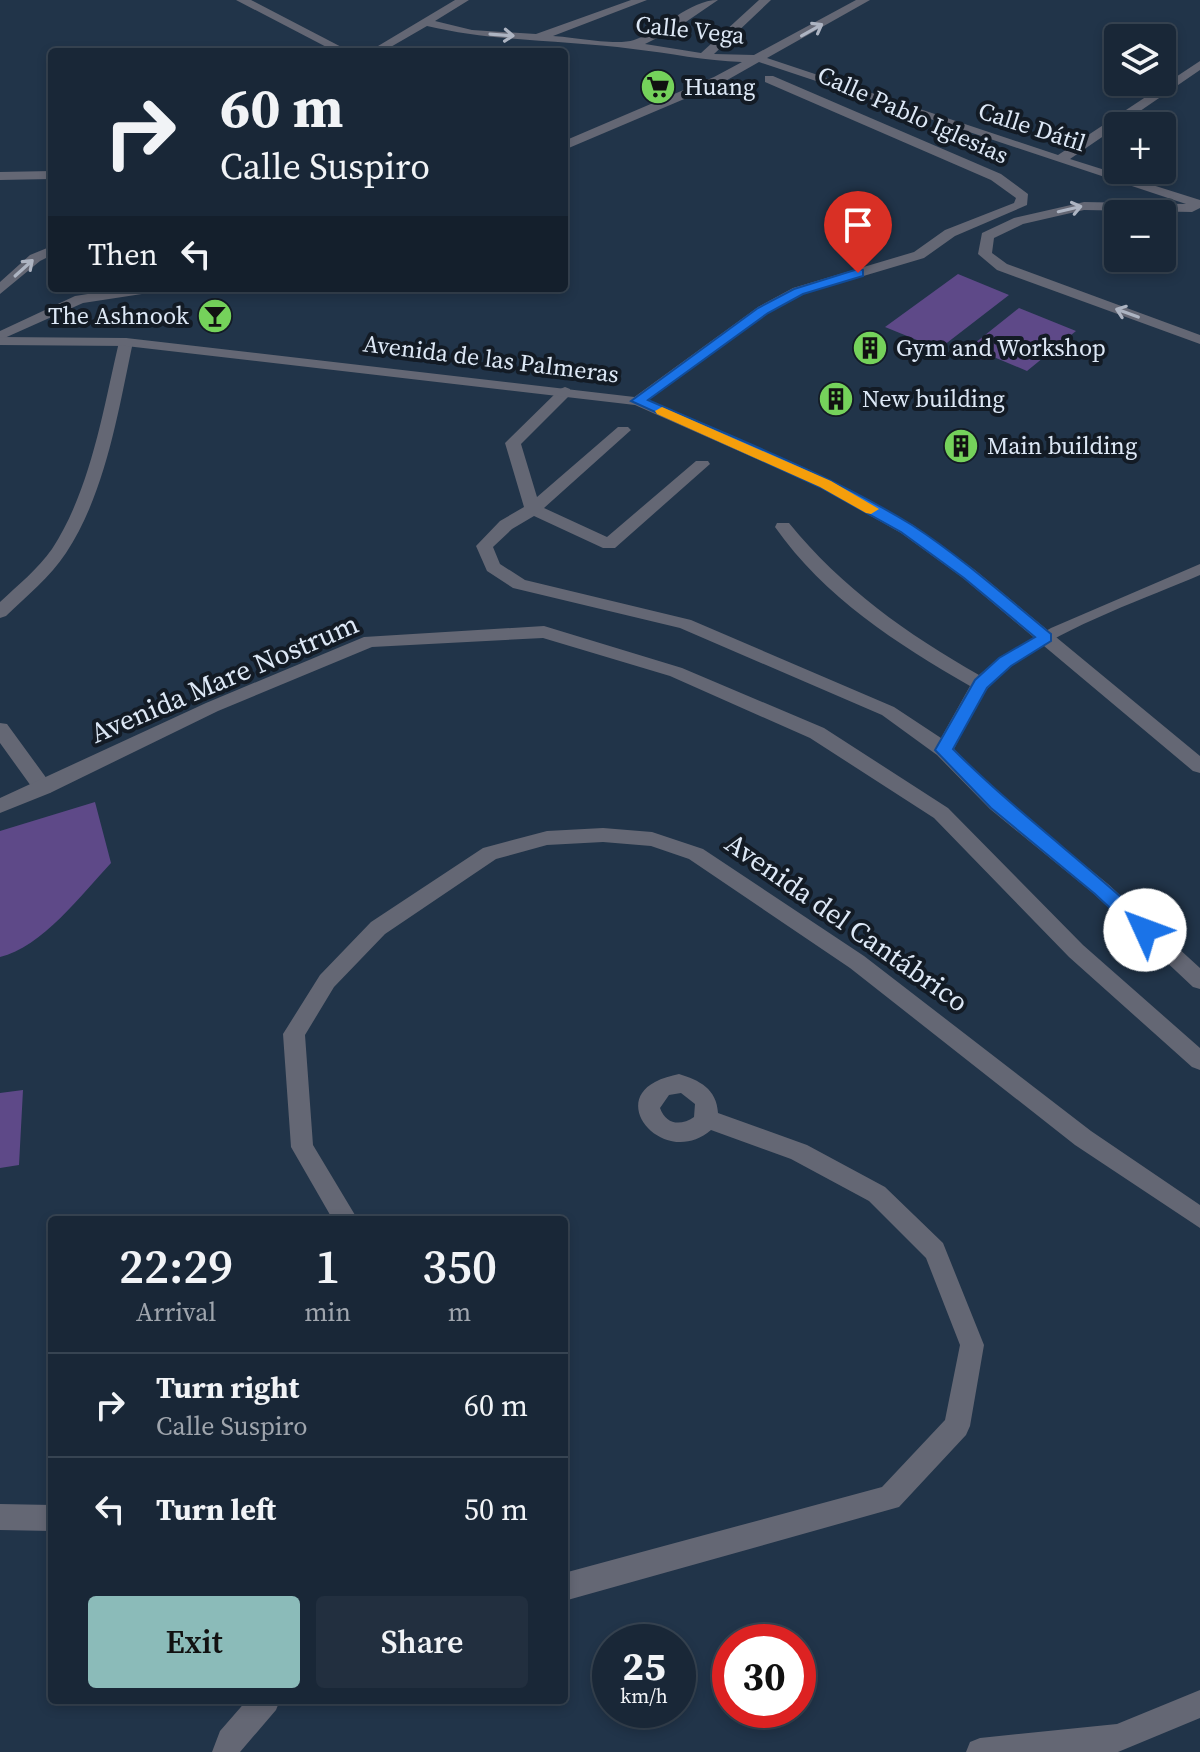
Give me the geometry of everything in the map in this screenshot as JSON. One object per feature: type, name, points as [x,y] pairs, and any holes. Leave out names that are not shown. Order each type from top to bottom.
[{"type":"street","points":[[242,0],[337,48]]},
{"type":"street","points":[[381,48],[463,0]]},
{"type":"street","points":[[540,37],[575,20],[611,12],[641,0]]},
{"type":"street","points":[[633,45],[673,26],[712,0]]},
{"type":"street","points":[[704,57],[765,0]]},
{"type":"street","points":[[568,144],[760,59],[864,0]]},
{"type":"street","name":"Calle Vega","points":[[425,22],[472,33],[633,45],[704,57],[760,59]]},
{"type":"street","name":"Calle Dátil","points":[[760,59],[1200,205]]},
{"type":"street","points":[[1060,160],[1200,65]]},
{"type":"street","name":"Calle Pablo Iglesias","points":[[638,401],[763,310],[798,291],[919,255],[950,233],[1020,205],[1023,197],[996,177],[769,79]]},
{"type":"street","points":[[0,176],[48,175]]},
{"type":"street","points":[[1200,205],[1084,206],[1019,221],[987,236],[985,254],[1002,267],[1037,281],[1200,340]]},
{"type":"street","points":[[0,290],[35,258],[48,252]]},
{"type":"street","points":[[0,339],[80,299],[128,292]]},
{"type":"street","name":"Avenida de las Palmeras","points":[[0,339],[126,342],[638,401],[826,484],[907,529],[969,574],[1200,766]]},
{"type":"street","points":[[0,612],[48,565],[75,523],[106,428],[126,342]]},
{"type":"street","points":[[565,392],[513,443],[533,509],[609,544],[702,464]]},
{"type":"street","points":[[623,430],[533,509],[506,525],[484,546],[493,567],[519,584],[685,624],[888,711],[944,750],[997,804],[1196,972]]},
{"type":"street","points":[[783,527],[803,554],[849,599],[895,634],[981,684]]},
{"type":"street","points":[[944,750],[981,684],[1005,662],[1046,637],[1200,569]]},
{"type":"street","name":"Avenida Mare Nostrum","points":[[0,806],[212,707],[370,641],[544,632],[676,672],[817,733],[941,813],[1076,951],[1200,1061]]},
{"type":"street","points":[[0,729],[43,788]]},
{"type":"street","name":"Avenida del Cantábrico","points":[[344,1216],[302,1147],[294,1034],[327,981],[378,928],[490,853],[547,838],[603,835],[652,839],[696,854],[857,962],[1083,1138],[1200,1218]]},
{"type":"street","points":[[568,1586],[890,1498],[957,1426],[972,1345],[935,1251],[877,1194],[799,1152],[706,1118]]},
{"type":"street","points":[[0,1517],[48,1518]]},
{"type":"street","points":[[226,1752],[230,1741],[262,1704]]},
{"type":"street","points":[[980,1752],[1117,1738],[1200,1704]]},
{"type":"shaded area","points":[[958,274],[1009,295],[939,349],[885,327]]},
{"type":"shaded area","points":[[1019,308],[1076,331],[1027,371],[970,347]]},
{"type":"shaded area","points":[[95,802],[111,863],[46,931],[31,943],[0,957],[0,831]]},
{"type":"shaded area","points":[[23,1090],[19,1165],[0,1168],[0,1093]]},
{"type":"slow traffic","points":[[662,411],[826,484],[871,509]]},
{"type":"place","name":"Huang","points":[[658,87]]},
{"type":"place","name":"The Ashnook","points":[[215,316]]},
{"type":"place","name":"Gym and Workshop","points":[[870,348]]},
{"type":"place","name":"New building","points":[[836,399]]},
{"type":"place","name":"Main building","points":[[961,446]]},
{"type":"route","points":[[858,273],[798,291],[763,310],[638,401],[826,484],[907,529],[969,574],[1046,637],[1005,662],[981,684],[944,750],[997,804],[1101,889],[1145,930]]}]
